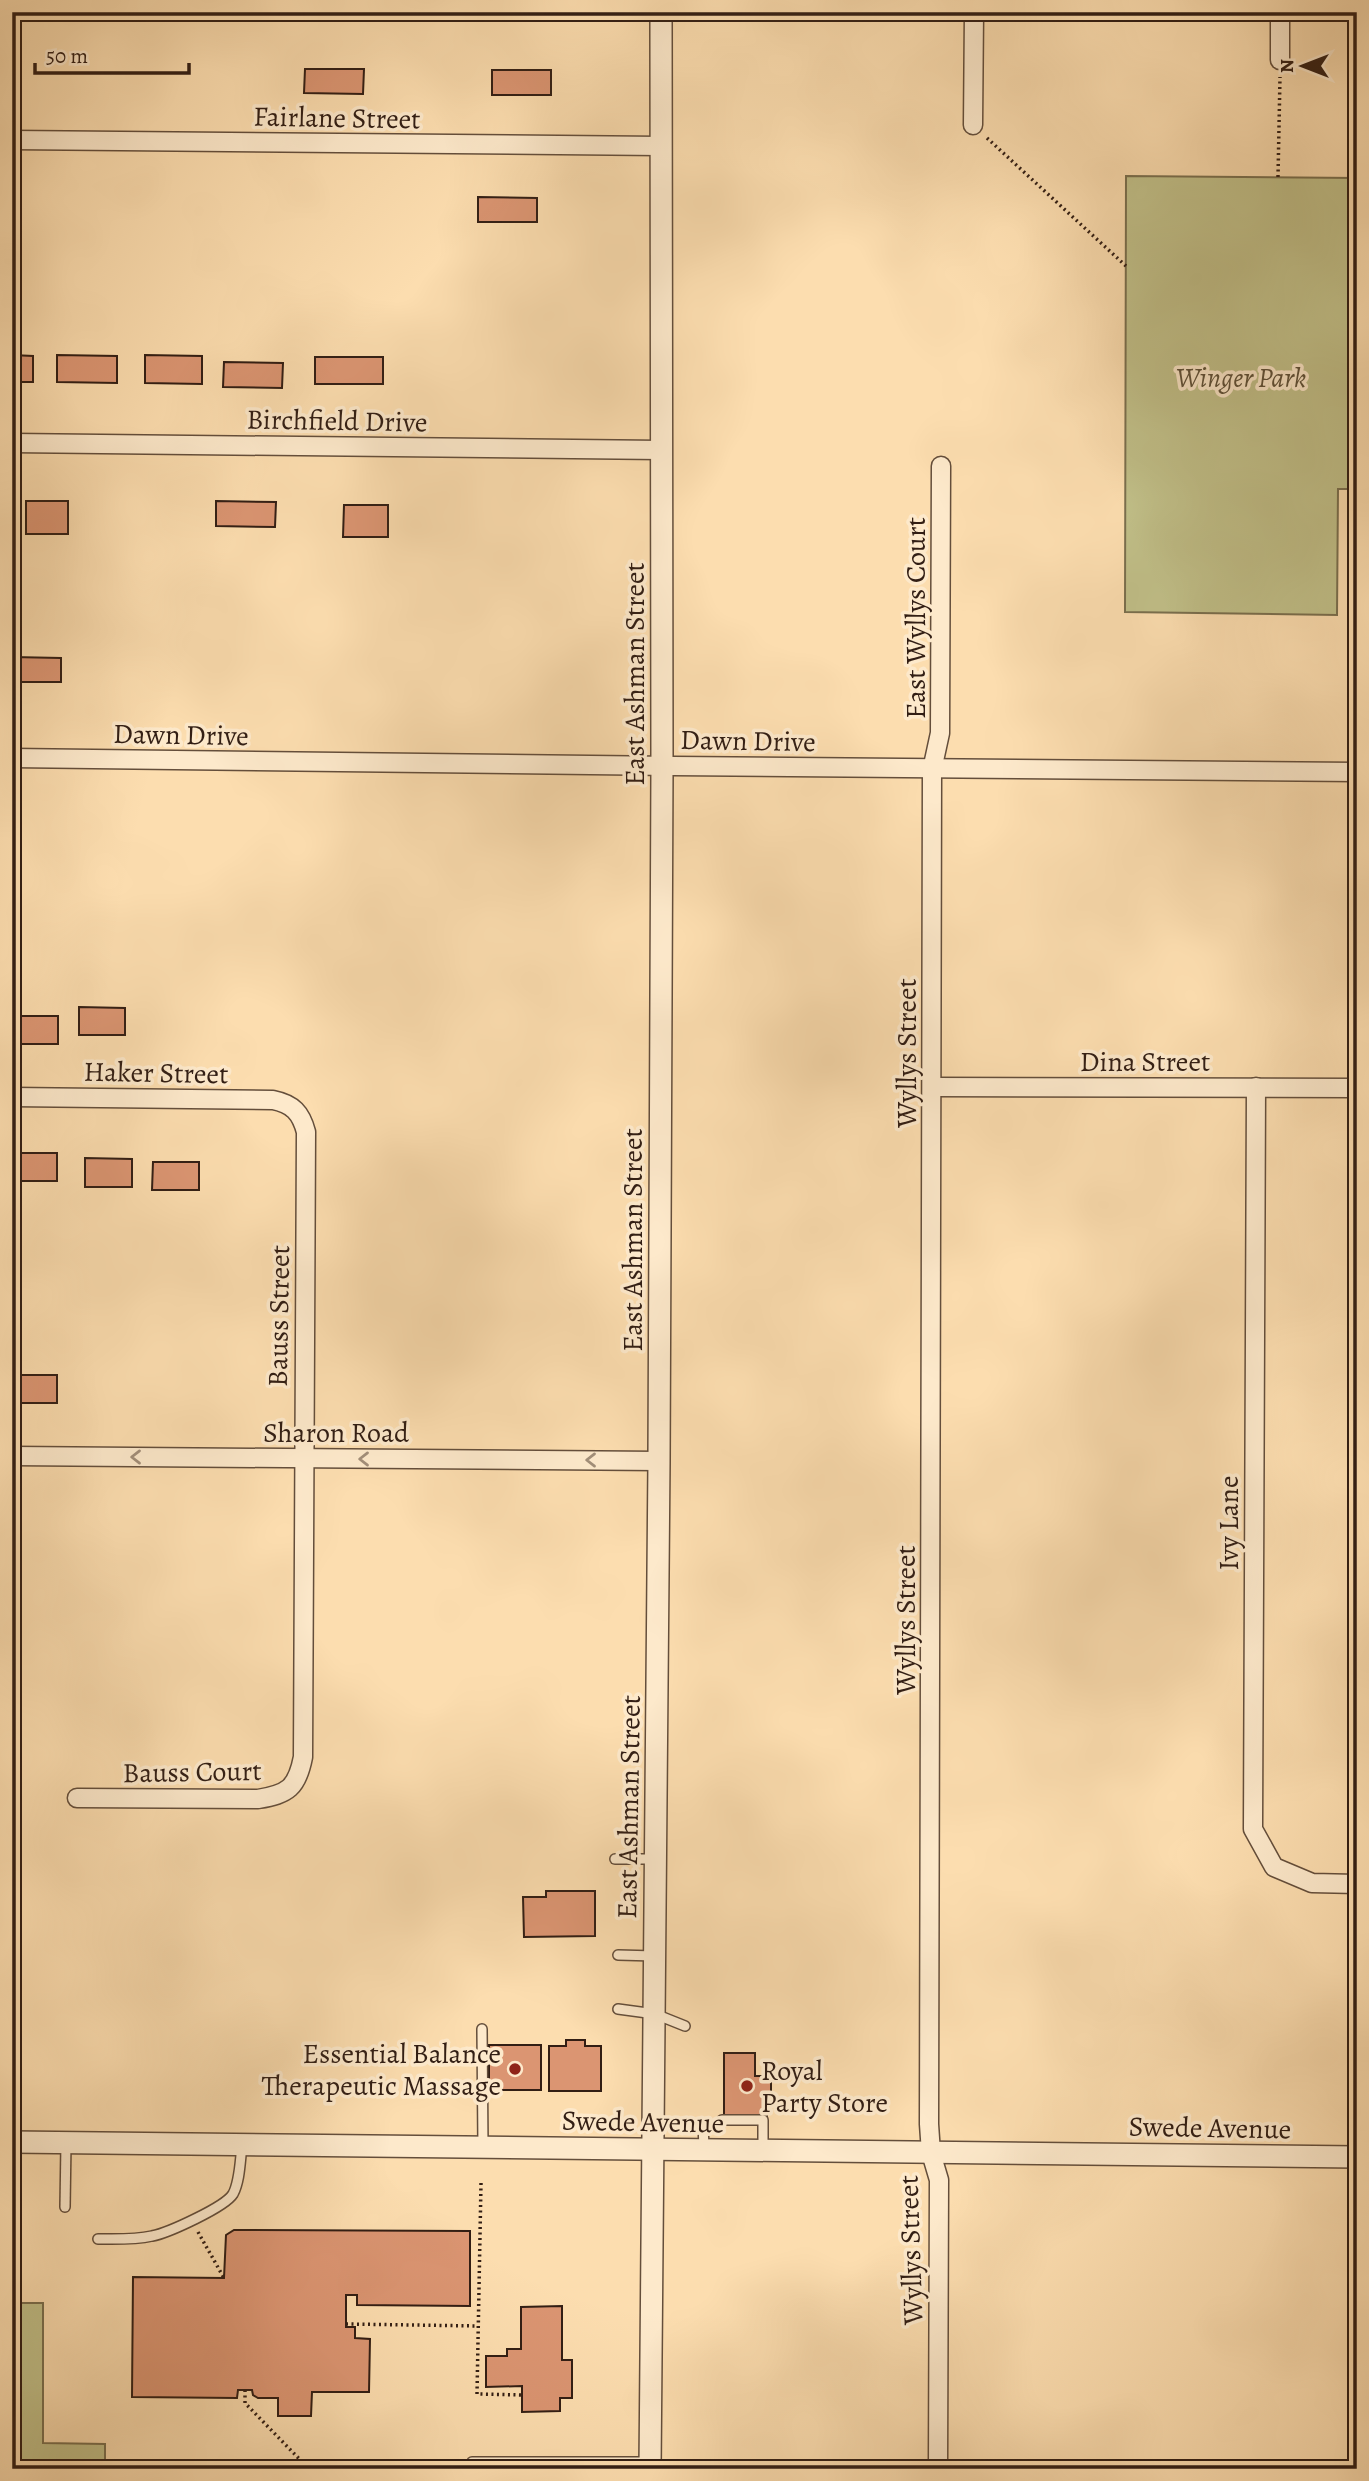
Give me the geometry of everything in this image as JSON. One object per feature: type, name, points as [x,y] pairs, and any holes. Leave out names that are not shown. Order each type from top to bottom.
[{"type":"street","name":"East Ashman Street","points":[[650,2465],[659,1461],[661,12]]},
{"type":"street","points":[[973,125],[974,12]]},
{"type":"street","points":[[1280,12],[1280,61]]},
{"type":"street","name":"Fairlane Street","points":[[12,140],[661,146]]},
{"type":"street","name":"Birchfield Drive","points":[[12,443],[661,450]]},
{"type":"street","name":"East Wyllys Court","points":[[932,770],[940,733],[942,466]]},
{"type":"street","name":"Dawn Drive","points":[[12,758],[932,770],[1357,772]]},
{"type":"street","name":"Wyllys Street","points":[[932,770],[929,2110],[931,2153],[939,2180],[938,2469]]},
{"type":"street","name":"Dina Street","points":[[933,1087],[1357,1088]]},
{"type":"street","name":"Ivy Lane","points":[[1256,1087],[1253,1829],[1274,1867],[1312,1883],[1357,1884]]},
{"type":"street","name":"Haker Street","points":[[12,1097],[274,1100],[297,1110]]},
{"type":"street","name":"Bauss Street","points":[[297,1110],[303,1119],[306,1132],[303,1693]]},
{"type":"street","name":"Sharon Road","points":[[12,1456],[659,1461]]},
{"type":"street","name":"Bauss Court","points":[[77,1798],[258,1799],[278,1796],[294,1785],[300,1772],[303,1757],[303,1693]]},
{"type":"street","name":"Swede Avenue","points":[[12,2142],[1357,2157]]},
{"type":"lane","points":[[615,1859],[655,1859]]},
{"type":"lane","points":[[618,1955],[654,1956]]},
{"type":"lane","points":[[618,2009],[654,2014],[685,2026]]},
{"type":"lane","points":[[482,2029],[483,2147]]},
{"type":"lane","points":[[722,2120],[764,2120],[764,2150]]},
{"type":"lane","points":[[703,2123],[704,2149]]},
{"type":"lane","points":[[65,2207],[66,2143]]},
{"type":"lane","points":[[98,2239],[134,2239],[161,2234],[222,2204],[231,2197],[235,2188],[243,2144]]},
{"type":"lane","points":[[472,2462],[650,2465]]},
{"type":"path","points":[[1278,177],[1280,61]]},
{"type":"path","points":[[973,125],[1126,266]]},
{"type":"path","points":[[481,2183],[477,2394],[522,2395]]},
{"type":"path","points":[[207,2228],[197,2233],[224,2278]]},
{"type":"path","points":[[346,2324],[478,2326]]},
{"type":"path","points":[[245,2390],[245,2403],[309,2469]]},
{"type":"green space","name":"Winger Park","points":[[1126,176],[1357,178],[1357,489],[1338,489],[1337,615],[1125,612]]},
{"type":"green space","points":[[12,2303],[43,2303],[43,2443],[105,2444],[105,2469],[12,2469]]},
{"type":"building","points":[[305,69],[364,69],[363,94],[304,93]]},
{"type":"building","points":[[492,70],[551,70],[551,95],[492,95]]},
{"type":"building","points":[[478,197],[537,198],[537,222],[478,222]]},
{"type":"building","points":[[12,355],[33,356],[33,382],[12,382]]},
{"type":"building","points":[[57,355],[117,356],[117,383],[57,382]]},
{"type":"building","points":[[145,355],[202,356],[202,384],[145,383]]},
{"type":"building","points":[[315,357],[383,357],[383,384],[315,384]]},
{"type":"building","points":[[224,362],[283,363],[282,388],[223,387]]},
{"type":"building","points":[[26,501],[68,501],[68,534],[26,534]]},
{"type":"building","points":[[216,501],[276,502],[275,527],[216,526]]},
{"type":"building","points":[[344,505],[388,505],[388,537],[343,537]]},
{"type":"building","points":[[12,657],[61,658],[61,682],[12,682]]},
{"type":"building","points":[[79,1007],[125,1008],[125,1035],[79,1035]]},
{"type":"building","points":[[14,1016],[58,1016],[58,1044],[14,1044]]},
{"type":"building","points":[[20,1153],[57,1153],[57,1181],[20,1181]]},
{"type":"building","points":[[85,1158],[132,1159],[132,1187],[85,1187]]},
{"type":"building","points":[[153,1162],[199,1162],[199,1190],[152,1190]]},
{"type":"building","points":[[12,1375],[57,1375],[57,1403],[12,1403]]},
{"type":"building","points":[[546,1891],[595,1891],[595,1936],[524,1937],[523,1897],[546,1897]]},
{"type":"building","points":[[566,2040],[585,2040],[585,2046],[601,2046],[601,2091],[549,2091],[549,2046],[566,2046]]},
{"type":"building","points":[[489,2045],[541,2045],[541,2090],[489,2090]]},
{"type":"building","name":"Royal Party Store","points":[[724,2053],[755,2053],[755,2076],[771,2076],[767,2116],[724,2116]]},
{"type":"building","points":[[234,2230],[470,2231],[470,2306],[357,2305],[357,2295],[346,2295],[346,2327],[355,2327],[355,2338],[370,2339],[369,2392],[312,2392],[311,2416],[278,2416],[278,2398],[258,2398],[253,2395],[252,2390],[238,2390],[237,2398],[132,2397],[133,2277],[224,2278],[226,2235]]},
{"type":"building","points":[[562,2306],[562,2360],[572,2360],[572,2398],[560,2398],[560,2411],[522,2412],[522,2386],[486,2387],[486,2356],[507,2356],[507,2349],[521,2349],[521,2307]]},
{"type":"place","name":"Essential Balance Therapeutic Massage","points":[[515,2069]]},
{"type":"place","name":"Royal Party Store","points":[[747,2086]]}]
